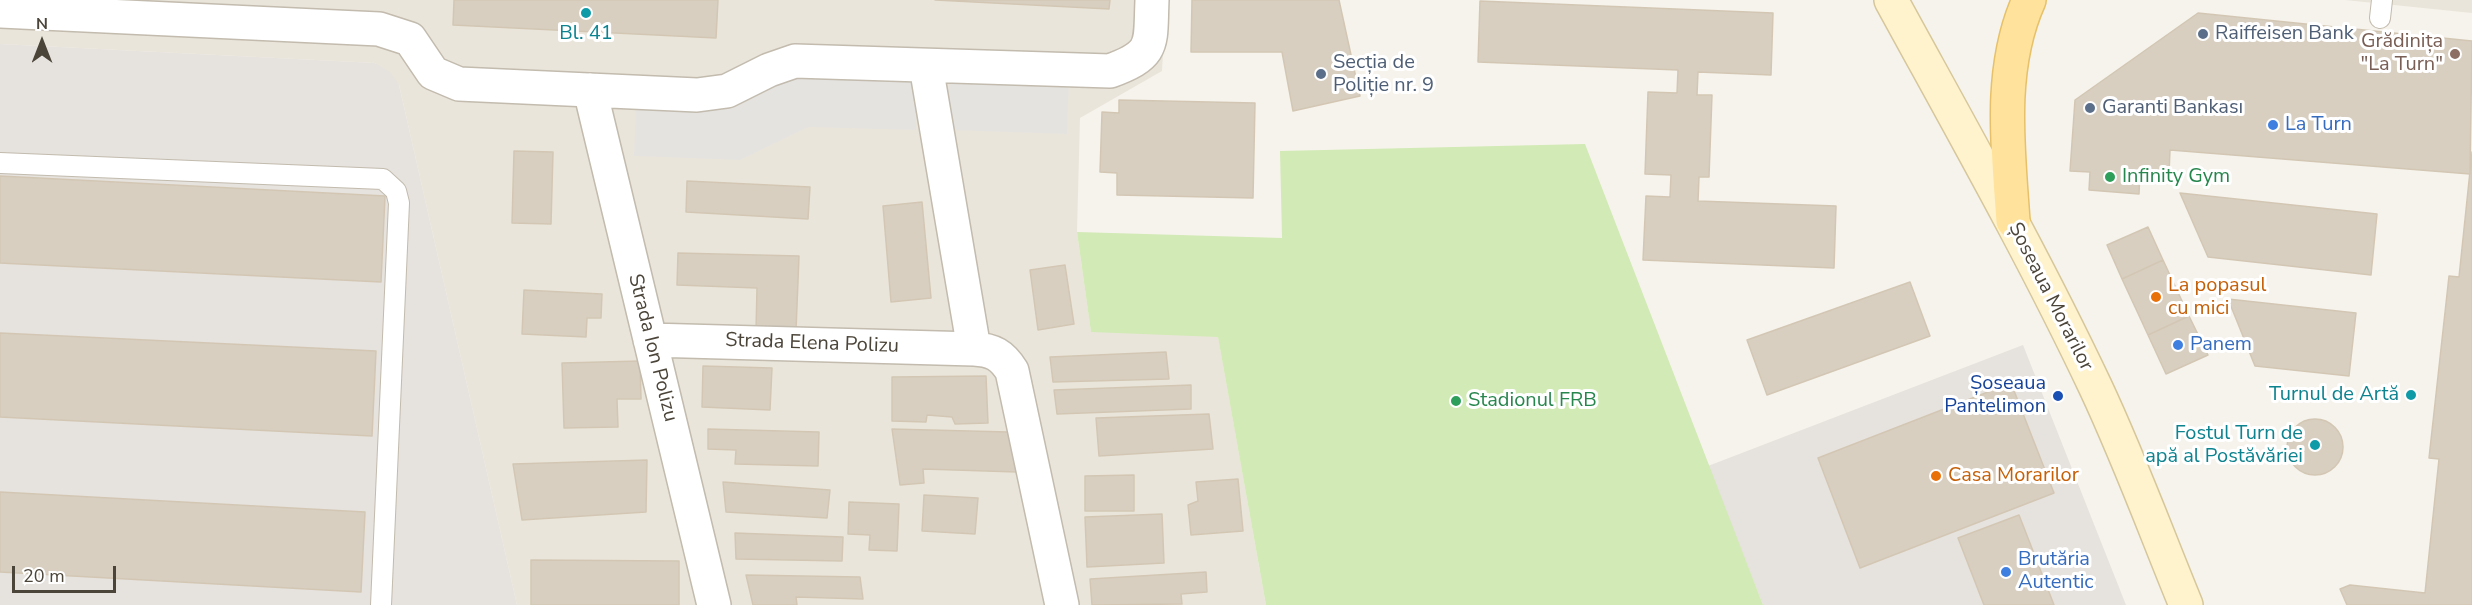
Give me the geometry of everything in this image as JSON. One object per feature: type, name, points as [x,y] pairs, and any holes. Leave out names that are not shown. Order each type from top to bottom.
[{"type":"main road","name":"Șoseaua Morarilor","points":[[1891,0],[2013,221],[2109,416],[2186,605]]},
{"type":"main road","points":[[2013,221],[2008,84],[2013,48],[2021,18],[2029,0]]},
{"type":"street","points":[[0,11],[379,29],[410,39],[433,73],[459,84],[697,94],[728,91],[769,70],[795,61],[1110,71],[1133,63],[1145,53],[1150,37],[1152,0]]},
{"type":"street","points":[[926,66],[974,349]]},
{"type":"street","name":"Strada Ion Polizu","points":[[590,90],[714,605]]},
{"type":"street","name":"Strada Elena Polizu","points":[[650,340],[974,349],[990,350],[1004,358],[1012,371],[1062,605]]},
{"type":"lane","points":[[0,164],[383,179],[396,191],[399,203],[381,605]]},
{"type":"shaded area","points":[[0,0],[1166,0],[1162,71],[1080,118],[1077,232],[1091,331],[1218,336],[1266,605],[517,605],[399,85],[375,63],[0,44]]},
{"type":"shaded area","points":[[2345,0],[2472,0],[2472,13]]},
{"type":"shaded area","points":[[0,44],[375,63],[390,72],[399,85],[517,605],[0,605]]},
{"type":"shaded area","points":[[795,72],[917,75],[916,130],[808,127],[740,160],[634,156],[636,104]]},
{"type":"shaded area","points":[[949,77],[1069,81],[1067,134],[947,130]]},
{"type":"shaded area","points":[[2023,345],[2126,605],[1763,605],[1708,466]]},
{"type":"green space","name":"Stadionul FRB","points":[[1585,144],[1763,605],[1266,605],[1218,337],[1091,332],[1077,232],[1282,238],[1280,151]]},
{"type":"building","name":"Bl. 41","points":[[454,0],[718,0],[716,38],[453,25]]},
{"type":"building","points":[[935,0],[1110,0],[1109,9]]},
{"type":"building","name":"Secția de Poliție nr. 9","points":[[1192,0],[1339,0],[1360,96],[1293,111],[1282,52],[1191,52]]},
{"type":"building","points":[[1480,1],[1773,13],[1771,75],[1698,72],[1697,95],[1712,95],[1709,177],[1699,177],[1698,201],[1836,206],[1834,268],[1643,260],[1646,196],[1670,197],[1671,175],[1645,174],[1648,92],[1677,93],[1678,70],[1478,62]]},
{"type":"building","name":"La Turn","points":[[2198,13],[2472,41],[2470,174],[2170,150],[2169,174],[2140,171],[2139,194],[2089,190],[2090,172],[2070,171],[2075,100]]},
{"type":"building","points":[[1119,100],[1255,103],[1253,198],[1117,195],[1117,173],[1100,172],[1102,112],[1119,113]]},
{"type":"building","points":[[514,151],[553,152],[551,224],[512,223]]},
{"type":"building","points":[[2472,152],[2472,605],[2347,605],[2340,589],[2350,585],[2425,593],[2439,459],[2429,458],[2449,276],[2459,277]]},
{"type":"building","points":[[0,176],[385,196],[381,282],[0,263]]},
{"type":"building","points":[[687,181],[810,187],[808,219],[686,212]]},
{"type":"building","points":[[2180,193],[2377,214],[2371,275],[2208,257]]},
{"type":"building","points":[[922,202],[931,298],[891,302],[883,206]]},
{"type":"building","points":[[2148,227],[2163,260],[2122,279],[2107,245]]},
{"type":"building","points":[[678,253],[799,256],[796,330],[756,329],[757,288],[677,285]]},
{"type":"building","name":"La popasul cu mici","points":[[2163,260],[2189,316],[2148,335],[2122,279]]},
{"type":"building","points":[[1065,265],[1074,324],[1038,330],[1030,270]]},
{"type":"building","points":[[1910,282],[1930,336],[1767,395],[1747,340]]},
{"type":"building","points":[[524,290],[602,294],[601,318],[587,318],[586,337],[522,334]]},
{"type":"building","points":[[2228,299],[2356,313],[2349,376],[2255,366]]},
{"type":"building","name":"Panem","points":[[2189,316],[2208,355],[2166,374],[2148,335]]},
{"type":"building","points":[[0,333],[376,351],[372,436],[0,417]]},
{"type":"building","points":[[1166,352],[1169,379],[1053,382],[1050,357]]},
{"type":"building","points":[[640,361],[641,399],[617,399],[618,427],[564,428],[562,363]]},
{"type":"building","points":[[703,366],[772,368],[770,410],[702,407]]},
{"type":"building","points":[[986,376],[988,423],[955,424],[952,417],[927,415],[926,422],[892,421],[892,377]]},
{"type":"building","name":"Casa Morarilor","points":[[2011,383],[2054,493],[1860,568],[1818,458]]},
{"type":"building","points":[[1191,385],[1191,409],[1057,414],[1054,390]]},
{"type":"building","points":[[1209,414],[1213,449],[1099,456],[1096,418]]},
{"type":"building","name":"Fostul Turn de apă al Postăvăriei","points":[[2310,419],[2320,419],[2335,427],[2341,436],[2343,447],[2341,458],[2335,467],[2320,475],[2310,475],[2299,470],[2292,463],[2287,452],[2287,442],[2292,431],[2299,424]]},
{"type":"building","points":[[708,429],[819,432],[818,466],[735,464],[736,450],[708,449]]},
{"type":"building","points":[[892,429],[1008,432],[1017,472],[923,469],[924,483],[900,485]]},
{"type":"building","points":[[647,460],[646,512],[522,520],[513,464]]},
{"type":"building","points":[[1134,475],[1134,511],[1085,511],[1085,476]]},
{"type":"building","points":[[1238,479],[1243,531],[1191,535],[1188,505],[1198,501],[1196,482]]},
{"type":"building","points":[[723,482],[830,490],[827,518],[726,512]]},
{"type":"building","points":[[0,492],[365,512],[361,592],[0,572]]},
{"type":"building","points":[[924,495],[978,498],[975,534],[922,531]]},
{"type":"building","points":[[849,502],[899,504],[897,551],[869,550],[870,535],[848,534]]},
{"type":"building","points":[[1162,514],[1164,563],[1087,567],[1085,517]]},
{"type":"building","name":"Brutăria Autentic","points":[[2019,515],[2054,605],[1984,605],[1958,538]]},
{"type":"building","points":[[735,533],[843,537],[842,561],[736,559]]},
{"type":"building","points":[[531,560],[679,561],[679,605],[531,605]]},
{"type":"building","points":[[1206,572],[1207,592],[1181,594],[1182,604],[1092,605],[1090,579]]},
{"type":"building","points":[[746,575],[860,577],[863,599],[796,597],[797,605],[753,605]]},
{"type":"place","name":"Bl. 41","points":[[586,13]]},
{"type":"place","name":"Raiffeisen Bank","points":[[2203,34]]},
{"type":"place","name":"Grădinița \"La Turn\"","points":[[2455,54]]},
{"type":"place","name":"Secția de Poliție nr. 9","points":[[1321,74]]},
{"type":"place","name":"Garanti Bankası","points":[[2090,108]]},
{"type":"place","name":"La Turn","points":[[2273,125]]},
{"type":"place","name":"Infinity Gym","points":[[2110,177]]},
{"type":"place","name":"La popasul cu mici","points":[[2156,297]]},
{"type":"place","name":"Panem","points":[[2178,345]]},
{"type":"place","name":"Turnul de Artă","points":[[2411,395]]},
{"type":"place","name":"Șoseaua Pantelimon","points":[[2058,396]]},
{"type":"place","name":"Stadionul FRB","points":[[1456,401]]},
{"type":"place","name":"Fostul Turn de apă al Postăvăriei","points":[[2315,445]]},
{"type":"place","name":"Casa Morarilor","points":[[1936,476]]},
{"type":"place","name":"Brutăria Autentic","points":[[2006,572]]}]
